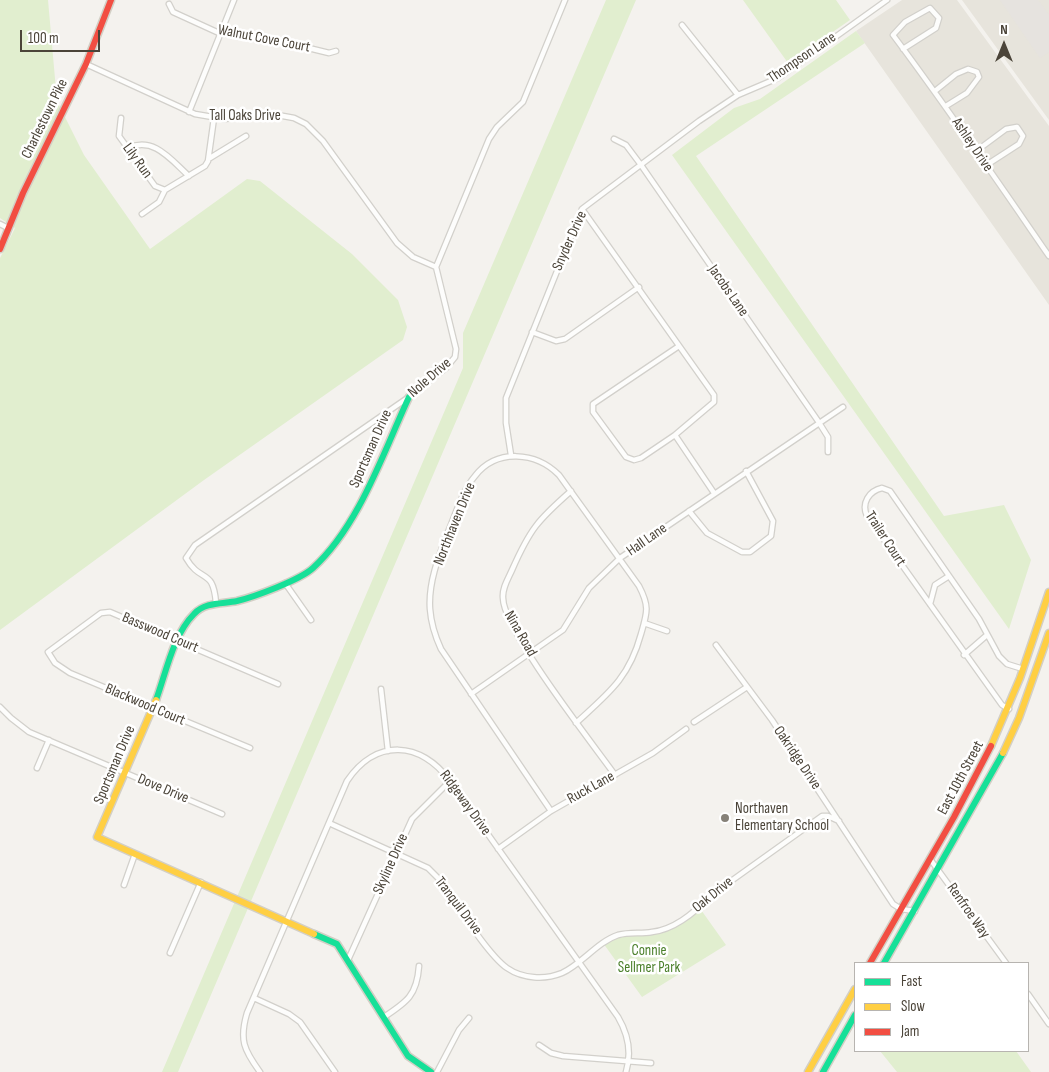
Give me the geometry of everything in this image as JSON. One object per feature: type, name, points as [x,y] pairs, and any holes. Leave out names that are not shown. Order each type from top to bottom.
[{"type":"street","name":"Charlestown Pike","points":[[0,249],[8,228],[86,64],[111,0]]},
{"type":"street","points":[[189,112],[234,0]]},
{"type":"street","points":[[436,267],[489,139],[497,127],[523,102],[565,0]]},
{"type":"street","name":"Thompson Lane","points":[[738,95],[778,78],[887,0]]},
{"type":"street","name":"Walnut Cove Court","points":[[169,4],[173,12],[220,33],[284,42],[329,53],[336,51]]},
{"type":"street","name":"Ashley Drive","points":[[904,49],[936,28],[939,24],[936,13],[930,8],[900,26],[893,35],[946,106],[975,152],[1049,256]]},
{"type":"street","points":[[682,25],[738,95]]},
{"type":"street","name":"Tall Oaks Drive","points":[[86,64],[189,112],[214,118],[272,114],[286,115],[306,124],[323,141],[397,243],[413,257],[436,267]]},
{"type":"street","points":[[935,91],[962,71],[968,69],[977,72],[979,77],[973,87],[946,106]]},
{"type":"street","name":"Snyder Drive","points":[[511,455],[506,423],[506,398],[582,209],[641,164],[738,95]]},
{"type":"street","name":"Lily Run","points":[[121,118],[119,136],[155,186],[166,190],[205,166],[210,158],[246,136]]},
{"type":"street","points":[[210,158],[214,118]]},
{"type":"street","points":[[975,152],[1006,129],[1017,127],[1021,131],[1023,136],[1019,144],[985,166]]},
{"type":"street","name":"Jacobs Lane","points":[[614,139],[626,145],[641,164],[819,423],[828,438],[828,452]]},
{"type":"street","points":[[128,148],[142,144],[155,147],[189,176]]},
{"type":"street","points":[[142,214],[159,202],[166,190]]},
{"type":"street","points":[[582,209],[680,346],[714,395],[714,402],[675,435],[641,458],[634,460],[626,458],[593,412],[593,404],[680,346]]},
{"type":"street","points":[[0,224],[8,228]]},
{"type":"street","name":"Nole Drive","points":[[216,603],[214,585],[206,576],[196,572],[186,558],[195,545],[409,397],[446,368],[455,358],[456,349],[436,267]]},
{"type":"street","points":[[532,332],[556,341],[564,339],[638,287]]},
{"type":"street","name":"Sportsman Drive","points":[[409,397],[349,526],[310,570],[285,583],[237,601],[216,603],[195,612],[178,639],[153,709],[97,837],[287,920],[337,944],[408,1056],[415,1063],[431,1072]]},
{"type":"street","name":"Hall Lane","points":[[471,694],[567,626],[589,588],[620,558],[843,407]]},
{"type":"street","points":[[675,435],[714,493]]},
{"type":"street","points":[[511,455],[544,462],[560,475],[620,558],[646,600],[647,617],[629,669],[615,687],[576,723]]},
{"type":"street","name":"Northhaven Drive","points":[[511,455],[492,461],[483,468],[474,476],[465,492],[438,556],[430,592],[430,608],[436,639],[471,694],[552,811]]},
{"type":"street","points":[[688,511],[707,533],[742,552],[750,552],[771,536],[773,521],[746,471]]},
{"type":"street","name":"Trailer Court","points":[[1009,709],[1002,705],[964,655],[930,604],[866,516],[864,508],[870,494],[882,488],[890,491],[979,618],[994,649],[1007,664],[1023,670]]},
{"type":"street","name":"Nina Road","points":[[571,491],[540,518],[531,530],[503,592],[505,612],[508,621],[576,723],[615,775]]},
{"type":"street","points":[[930,604],[935,585],[949,576]]},
{"type":"street","points":[[285,583],[312,620]]},
{"type":"street","name":"East 10th Street","points":[[871,962],[972,786],[1002,726],[1049,592]]},
{"type":"street","name":"Basswood Court","points":[[48,652],[102,613],[110,612],[178,639],[278,684]]},
{"type":"street","points":[[644,623],[666,631]]},
{"type":"street","name":"East 10th Street","points":[[885,962],[984,791],[1013,731],[1049,633]]},
{"type":"street","points":[[964,655],[987,634]]},
{"type":"street","name":"Oakridge Drive","points":[[716,645],[839,821],[893,904],[901,909]]},
{"type":"street","name":"Blackwood Court","points":[[48,652],[55,663],[70,673],[250,748]]},
{"type":"street","points":[[694,722],[747,687]]},
{"type":"street","points":[[381,689],[388,751]]},
{"type":"street","name":"Dove Drive","points":[[0,707],[19,726],[222,814]]},
{"type":"street","points":[[1002,726],[1013,731]]},
{"type":"street","name":"Ruck Lane","points":[[498,849],[552,811],[653,753],[686,729]]},
{"type":"street","points":[[37,768],[49,740]]},
{"type":"street","name":"Ridgeway Drive","points":[[260,1072],[249,1057],[242,1038],[245,1019],[329,823],[353,772],[359,765],[376,754],[404,750],[424,756],[434,762],[450,781],[579,961],[624,1027],[629,1048],[629,1061],[626,1072]]},
{"type":"street","name":"Skyline Drive","points":[[348,960],[412,819],[450,781]]},
{"type":"street","name":"Oak Drive","points":[[579,961],[617,936],[652,933],[668,928],[699,907],[706,898],[822,816],[828,816],[839,821]]},
{"type":"street","name":"Tranquil Drive","points":[[329,823],[421,863],[438,878],[489,948],[506,967],[533,977],[551,977],[564,972],[579,961]]},
{"type":"street","points":[[124,885],[135,854]]},
{"type":"street","name":"Renfroe Way","points":[[930,858],[1005,962]]},
{"type":"street","points":[[170,954],[201,882]]},
{"type":"street","points":[[901,909],[914,911]]},
{"type":"street","points":[[384,1016],[405,1002],[415,991],[419,966]]},
{"type":"street","points":[[808,1072],[854,991]]},
{"type":"street","points":[[1029,995],[1049,1024]]},
{"type":"street","points":[[254,998],[289,1014],[300,1022],[335,1072]]},
{"type":"street","points":[[823,1072],[854,1017]]},
{"type":"street","points":[[437,1072],[459,1030],[469,1018]]},
{"type":"street","points":[[539,1045],[552,1053],[563,1056],[651,1063]]},
{"type":"shaded area","points":[[902,0],[957,0],[1049,126],[1049,305],[856,31]]},
{"type":"shaded area","points":[[962,0],[1049,0],[1049,120]]},
{"type":"shaded area","points":[[1000,0],[1038,0],[1049,15],[1049,52],[1040,58]]},
{"type":"green space","points":[[0,0],[48,0],[57,101],[84,155],[150,249],[247,179],[260,181],[352,254],[398,300],[407,327],[403,340],[204,480],[0,630],[0,258],[15,228],[0,218]]},
{"type":"green space","points":[[606,0],[636,0],[178,1072],[162,1072],[463,368],[463,333]]},
{"type":"green space","points":[[743,0],[836,0],[850,20],[788,63]]},
{"type":"green space","points":[[856,31],[865,43],[696,156],[944,516],[1004,505],[1031,560],[1009,629],[672,155],[734,108],[760,99]]},
{"type":"green space","name":"Connie Sellmer Park","points":[[699,907],[726,945],[642,997],[603,943],[626,933],[652,933],[678,922]]},
{"type":"green space","points":[[881,1052],[1017,1052],[1031,1072],[897,1072]]},
{"type":"traffic: fast","points":[[156,700],[175,643],[187,623],[198,610],[208,605],[245,599],[288,583],[307,573],[329,551],[357,510],[409,397]]},
{"type":"traffic: fast","points":[[885,962],[1003,753]]},
{"type":"traffic: fast","points":[[314,934],[337,944],[408,1056],[431,1072]]},
{"type":"traffic: fast","points":[[823,1072],[854,1017]]},
{"type":"traffic: slow","points":[[991,746],[1020,678],[1049,592]]},
{"type":"traffic: slow","points":[[1003,753],[1019,718],[1049,633]]},
{"type":"traffic: slow","points":[[156,700],[97,837],[314,934]]},
{"type":"traffic: slow","points":[[808,1072],[854,991]]},
{"type":"traffic: jam","points":[[0,249],[23,193],[86,64],[111,0]]},
{"type":"traffic: jam","points":[[871,962],[954,817],[991,746]]},
{"type":"place","name":"Northaven Elementary School","points":[[725,818]]}]
